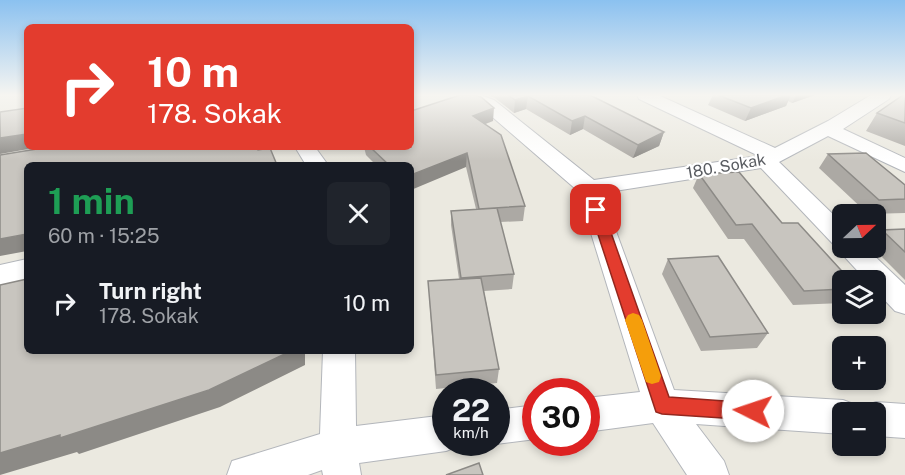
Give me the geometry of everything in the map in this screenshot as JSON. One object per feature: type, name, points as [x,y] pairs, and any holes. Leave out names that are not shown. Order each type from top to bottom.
[{"type":"street","points":[[504,117],[589,188],[662,406],[710,475]]},
{"type":"street","points":[[691,117],[771,158],[832,227]]},
{"type":"street","name":"180. Sokak","points":[[589,188],[771,158],[847,117]]},
{"type":"street","points":[[828,129],[905,166]]},
{"type":"street","points":[[861,258],[905,303]]},
{"type":"street","points":[[0,275],[24,270]]},
{"type":"street","points":[[339,354],[340,461]]},
{"type":"street","points":[[600,413],[662,406],[832,416]]},
{"type":"street","points":[[886,420],[905,421]]},
{"type":"street","points":[[246,475],[340,461],[432,437]]},
{"type":"building","points":[[0,117],[24,117],[24,134],[0,138]]},
{"type":"building","points":[[414,117],[475,117],[501,135],[525,206],[479,209],[467,153],[414,174],[414,162],[386,162],[373,150],[414,150]]},
{"type":"building","points":[[565,117],[582,117],[572,121]]},
{"type":"building","points":[[587,117],[634,117],[664,132],[638,145]]},
{"type":"building","points":[[889,117],[905,117],[905,123]]},
{"type":"building","points":[[31,150],[271,150],[276,162],[24,162],[24,235],[0,239],[0,155]]},
{"type":"building","points":[[866,153],[905,185],[905,199],[879,200],[828,154]]},
{"type":"building","points":[[739,172],[782,223],[798,223],[841,270],[832,270],[832,290],[804,291],[752,224],[736,225],[699,174]]},
{"type":"building","points":[[497,208],[514,274],[461,278],[451,211]]},
{"type":"building","points":[[905,229],[905,252],[886,234],[886,230]]},
{"type":"building","points":[[718,256],[768,333],[710,337],[668,259]]},
{"type":"building","points":[[481,278],[499,369],[436,375],[428,281]]},
{"type":"building","points":[[24,280],[24,354],[285,354],[209,390],[60,438],[60,435],[0,453],[0,285]]},
{"type":"building","points":[[479,463],[483,475],[446,475]]},
{"type":"slow traffic","points":[[633,320],[652,376]]},
{"type":"route","points":[[596,210],[662,406],[753,411]]}]
